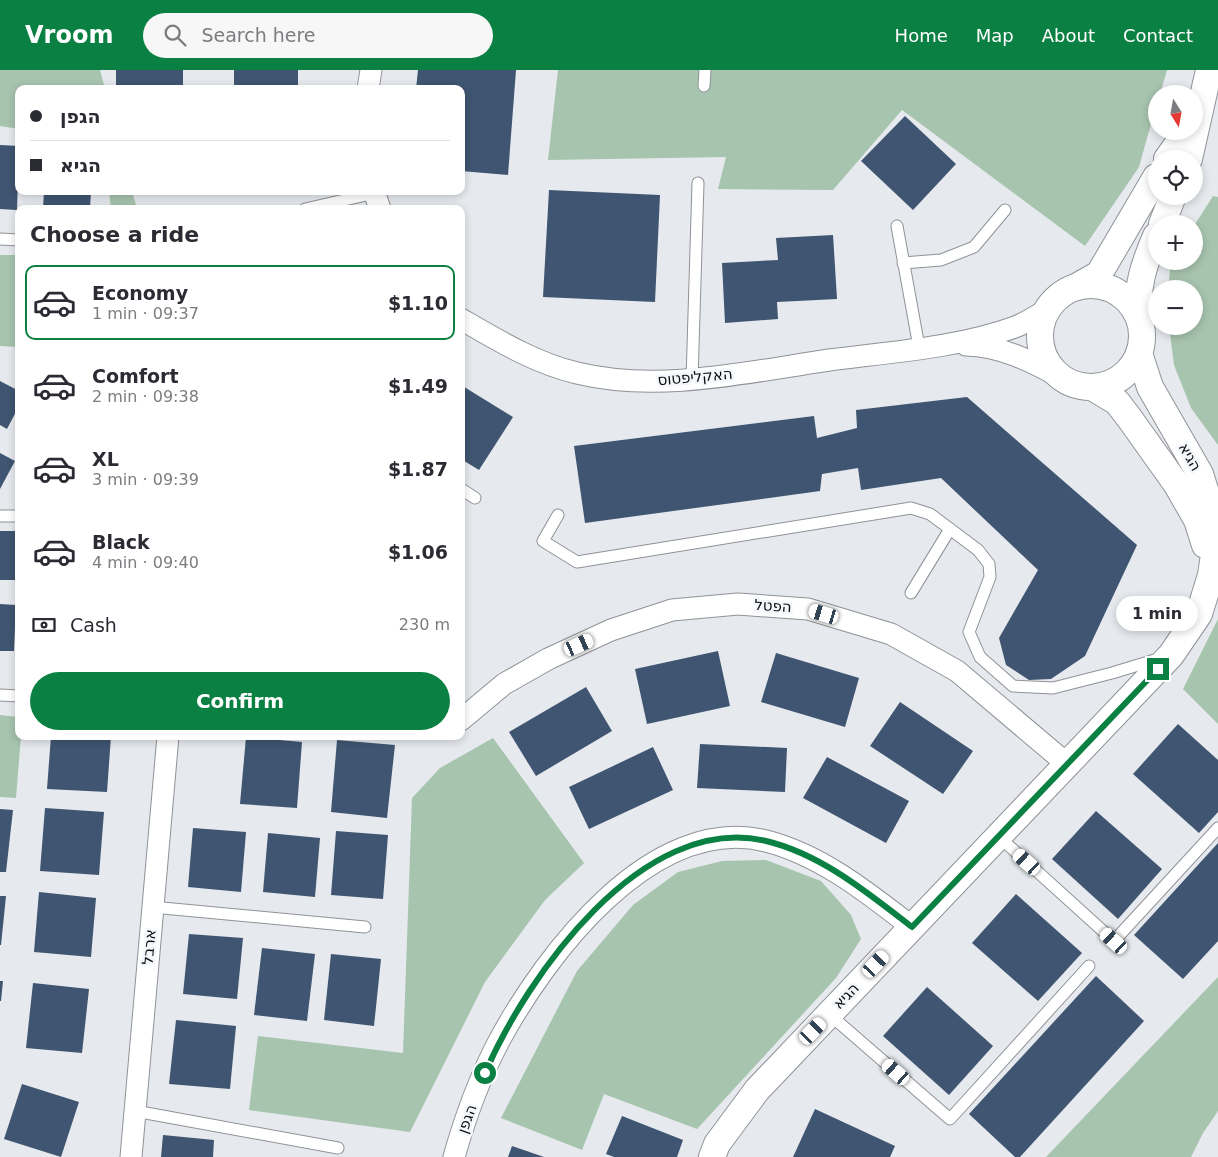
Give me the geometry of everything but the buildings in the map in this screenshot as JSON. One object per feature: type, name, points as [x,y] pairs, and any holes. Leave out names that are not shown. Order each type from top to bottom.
[{"type":"street","points":[[369,85],[371,70]]},
{"type":"street","points":[[1203,90],[1209,70]]},
{"type":"street","points":[[1148,191],[1099,274],[1064,292],[1045,311],[1040,324],[1039,339],[1042,353],[1049,366],[1058,376],[1074,384],[1092,387],[1107,384],[1121,378],[1132,366],[1139,353],[1142,335],[1137,298],[1141,272],[1148,255]]},
{"type":"street","points":[[1076,287],[1091,284],[1107,287],[1120,294],[1131,304],[1139,318]]},
{"type":"street","name":"האקליפטוס","points":[[465,321],[518,353],[578,373],[634,381],[692,380],[940,344],[1008,329],[1045,311]]},
{"type":"street","name":"האקליפטוס","points":[[940,344],[979,345],[1021,356],[1058,376]]},
{"type":"street","name":"הגיא","points":[[712,1157],[717,1144],[757,1090],[1171,655],[1199,614],[1212,567],[1216,541],[1212,512],[1200,474],[1150,387],[1139,353]]},
{"type":"street","name":"הגיא","points":[[1092,387],[1117,402],[1177,485],[1197,520],[1212,567]]},
{"type":"street","name":"הפטל","points":[[465,717],[504,684],[548,659],[611,630],[672,610],[738,604],[798,608],[808,609],[891,634],[957,671],[1067,764]]},
{"type":"street","name":"ארבל","points":[[131,1157],[168,740]]},
{"type":"street","name":"הגפן","points":[[454,1157],[464,1121],[499,1041],[550,962],[595,908],[642,870],[681,847],[723,838],[765,841],[806,856],[858,886],[912,927]]},
{"type":"lane","points":[[704,86],[705,70]]},
{"type":"lane","points":[[692,380],[698,183]]},
{"type":"lane","points":[[331,205],[376,198]]},
{"type":"lane","points":[[903,263],[941,260],[974,248],[1005,210]]},
{"type":"lane","points":[[897,226],[919,347]]},
{"type":"lane","points":[[0,239],[15,240]]},
{"type":"lane","points":[[465,492],[475,498]]},
{"type":"lane","points":[[558,516],[543,541],[577,562],[911,508],[930,514],[978,550],[989,564],[990,577],[969,632],[980,657],[1013,686],[1053,688],[1171,655]]},
{"type":"lane","points":[[0,516],[15,516]]},
{"type":"lane","points":[[910,593],[950,529]]},
{"type":"lane","points":[[0,694],[15,696]]},
{"type":"lane","points":[[998,836],[1114,941],[1218,828]]},
{"type":"lane","points":[[152,908],[365,928]]},
{"type":"lane","points":[[829,1014],[950,1119],[1089,966]]},
{"type":"lane","points":[[135,1111],[338,1148]]},
{"type":"green space","points":[[0,70],[100,70],[104,85],[15,85],[15,128],[0,126]]},
{"type":"green space","points":[[558,70],[1167,70],[1163,85],[1148,85],[1148,135],[1139,167],[1085,246],[902,110],[833,190],[718,189],[726,157],[548,160]]},
{"type":"green space","points":[[109,195],[133,195],[136,205],[111,205]]},
{"type":"green space","points":[[1213,196],[1218,197],[1218,445],[1191,408],[1174,365],[1170,335],[1203,335],[1203,280],[1169,280],[1170,270],[1203,270],[1203,215],[1201,215]]},
{"type":"green space","points":[[0,255],[15,255],[15,347],[0,346]]},
{"type":"green space","points":[[1218,619],[1218,724],[1183,689]]},
{"type":"green space","points":[[0,715],[15,717],[15,740],[21,740],[16,798],[0,797]]},
{"type":"green space","points":[[493,738],[584,863],[545,900],[485,982],[410,1132],[249,1110],[258,1036],[403,1053],[412,798],[440,768]]},
{"type":"green space","points":[[766,860],[821,881],[851,915],[861,939],[836,978],[697,1129],[604,1094],[582,1150],[501,1118],[577,971],[633,905],[678,872],[722,861]]},
{"type":"green space","points":[[1218,977],[1218,1111],[1203,1133],[1191,1157],[1046,1157]]},
{"type":"route","points":[[485,1073],[499,1041],[550,962],[595,908],[642,870],[681,847],[723,838],[765,841],[806,856],[858,886],[912,927],[1158,669]]}]
